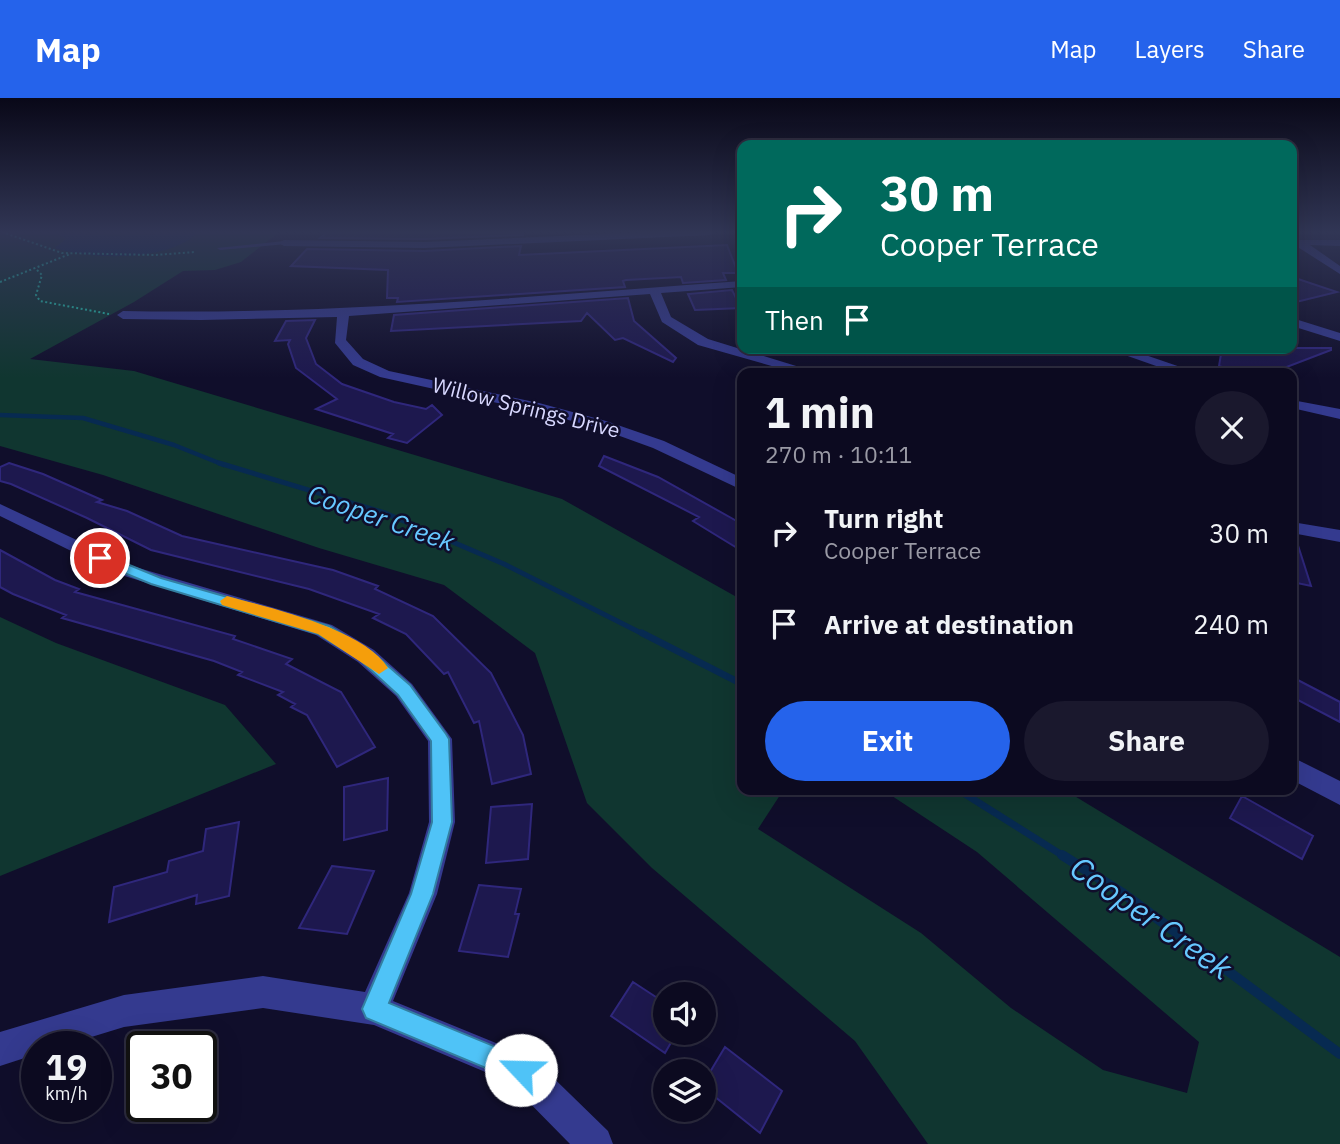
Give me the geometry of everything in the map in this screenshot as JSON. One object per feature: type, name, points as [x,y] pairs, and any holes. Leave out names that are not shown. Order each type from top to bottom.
[{"type":"street","points":[[123,315],[233,318],[343,314],[737,284]]},
{"type":"street","points":[[654,290],[666,319],[703,342],[737,352]]},
{"type":"street","name":"Willow Springs Drive","points":[[343,314],[340,340],[358,362],[385,374],[566,415],[629,433],[686,456],[737,482]]},
{"type":"street","points":[[1297,324],[1340,337]]},
{"type":"street","points":[[746,354],[795,368]]},
{"type":"street","points":[[1130,354],[1175,368]]},
{"type":"street","points":[[1297,405],[1340,414]]},
{"type":"street","points":[[0,509],[125,570],[324,630],[366,656],[404,690],[440,739],[442,822],[422,894],[374,1009]]},
{"type":"street","points":[[1297,529],[1340,536]]},
{"type":"street","points":[[1297,771],[1340,794]]},
{"type":"street","points":[[0,1049],[124,1011],[262,992],[374,1009],[521,1070],[595,1144]]},
{"type":"path","points":[[40,281],[36,297],[43,303],[123,315]]},
{"type":"green space","points":[[0,281],[167,281],[30,359],[134,371],[562,499],[737,597],[737,795],[780,795],[758,829],[921,933],[1011,1008],[1103,1070],[1187,1093],[1199,1042],[977,852],[891,795],[1073,795],[1340,957],[1340,1144],[928,1144],[855,1041],[652,868],[587,803],[535,653],[444,585],[319,548],[103,475],[0,446]]},
{"type":"green space","points":[[0,617],[56,643],[225,705],[276,764],[0,876]]},
{"type":"building","points":[[388,281],[624,281],[625,287],[397,302],[398,298],[387,298]]},
{"type":"building","points":[[682,281],[714,281],[683,283]]},
{"type":"building","points":[[1297,281],[1303,281],[1337,292],[1297,302]]},
{"type":"building","points":[[732,290],[737,300],[737,308],[695,310],[688,294]]},
{"type":"building","points":[[628,298],[634,321],[676,358],[673,362],[623,338],[615,340],[587,313],[581,321],[391,331],[394,315]]},
{"type":"building","points":[[315,320],[306,338],[316,364],[342,384],[394,402],[426,409],[432,405],[442,415],[407,443],[388,438],[393,434],[316,409],[337,399],[296,368],[288,344],[290,340],[275,341],[286,321]]},
{"type":"building","points":[[1297,348],[1331,348],[1284,368],[1219,366],[1221,354],[1297,354]]},
{"type":"building","points":[[604,456],[658,477],[737,521],[737,548],[693,521],[699,517],[599,466]]},
{"type":"building","points":[[9,463],[43,474],[102,500],[97,502],[127,511],[182,536],[333,570],[378,586],[375,589],[433,616],[491,673],[523,735],[531,774],[492,784],[479,721],[474,723],[448,672],[444,674],[406,634],[373,618],[379,614],[309,589],[151,550],[87,518],[0,481],[0,467]]},
{"type":"building","points":[[1297,542],[1311,586],[1297,583]]},
{"type":"building","points":[[0,550],[55,580],[79,589],[75,592],[235,636],[233,639],[292,659],[286,664],[341,692],[375,747],[337,767],[307,715],[291,707],[295,704],[278,695],[283,692],[238,675],[242,672],[214,661],[62,618],[66,615],[13,594],[0,587]]},
{"type":"building","points":[[1297,680],[1340,702],[1340,722],[1297,700]]},
{"type":"building","points":[[388,778],[387,830],[344,840],[344,787]]},
{"type":"building","points":[[1242,796],[1313,836],[1302,859],[1230,818]]},
{"type":"building","points":[[532,804],[528,859],[486,863],[491,807]]},
{"type":"building","points":[[239,822],[229,896],[196,904],[197,895],[109,922],[114,887],[167,872],[169,861],[203,851],[206,829]]},
{"type":"building","points":[[332,866],[374,871],[347,934],[299,928]]},
{"type":"building","points":[[479,885],[521,889],[515,914],[519,914],[508,957],[459,951]]},
{"type":"building","points":[[633,982],[653,995],[653,1045],[611,1016]]},
{"type":"building","points":[[653,1045],[670,1045],[665,1053]]},
{"type":"building","points":[[725,1047],[782,1091],[760,1133],[716,1098],[716,1062]]},
{"type":"waterway","name":"Cooper Creek","points":[[0,415],[83,418],[174,445],[219,463]]},
{"type":"waterway","name":"Cooper Creek","points":[[219,463],[385,513],[504,564],[645,635]]},
{"type":"waterway","name":"Cooper Creek","points":[[219,463],[224,465]]},
{"type":"waterway","name":"Cooper Creek","points":[[642,633],[737,681]]},
{"type":"waterway","name":"Cooper Creek","points":[[967,795],[1065,857]]},
{"type":"waterway","name":"Cooper Creek","points":[[1062,855],[1124,894],[1340,1054]]},
{"type":"slow traffic","points":[[227,601],[324,630],[366,656],[379,668]]},
{"type":"route","points":[[100,558],[156,581],[324,630],[366,656],[404,690],[440,739],[442,822],[422,894],[374,1009],[521,1070]]}]
